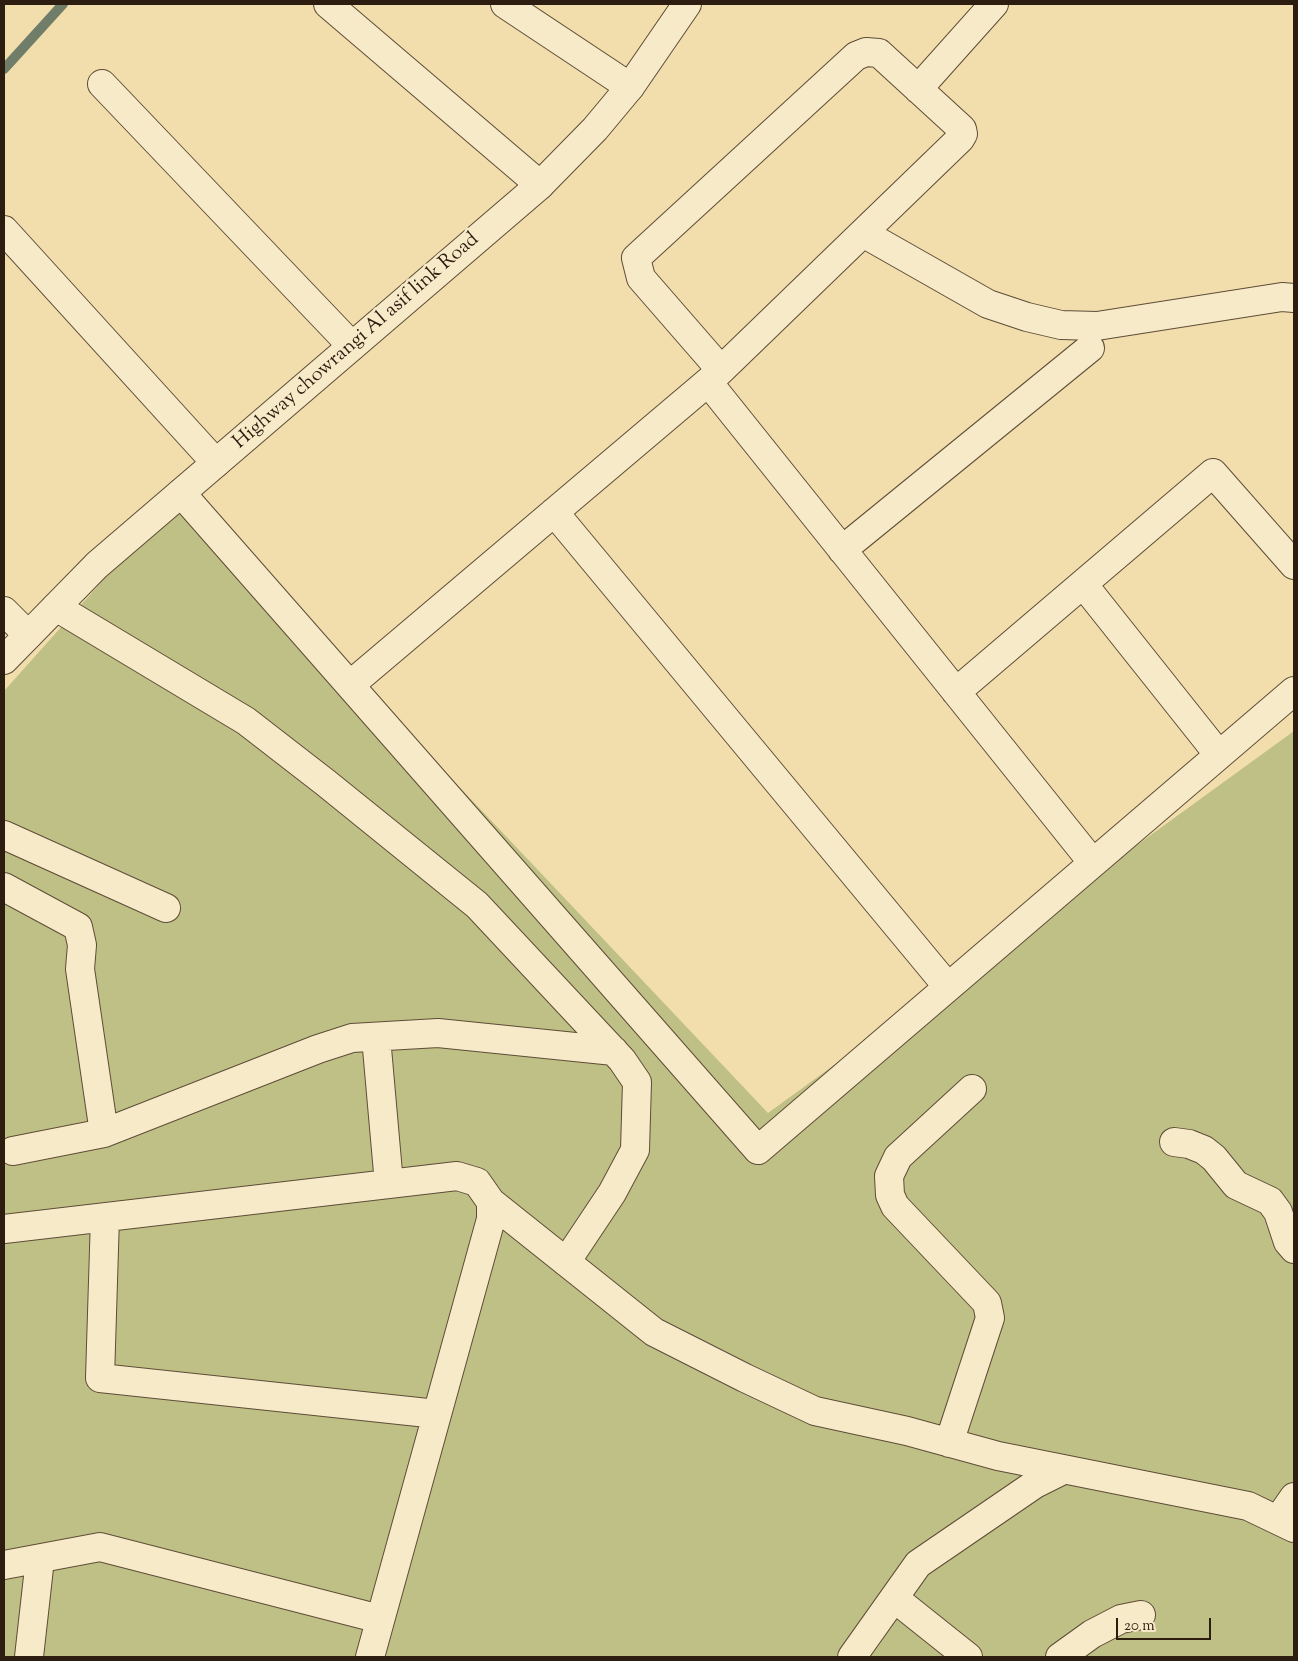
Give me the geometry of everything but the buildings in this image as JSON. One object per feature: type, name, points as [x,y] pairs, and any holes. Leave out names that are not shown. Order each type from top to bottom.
[{"type":"street","points":[[328,4],[540,185]]},
{"type":"street","points":[[504,4],[630,87]]},
{"type":"street","name":"Highway chowrangi Al asif link Road","points":[[4,660],[97,565],[540,185],[595,129],[630,87],[687,4]]},
{"type":"street","points":[[918,89],[994,4]]},
{"type":"street","points":[[350,685],[714,376],[960,138],[963,134],[962,129],[879,53],[866,52],[856,56],[636,258],[641,278],[714,376],[842,550],[1093,863]]},
{"type":"street","points":[[102,84],[352,346]]},
{"type":"street","points":[[4,230],[216,463]]},
{"type":"street","points":[[862,233],[988,304],[1028,318],[1061,325],[1097,326],[1282,297],[1294,298]]},
{"type":"street","points":[[842,550],[1090,348]]},
{"type":"street","points":[[956,692],[1213,473],[1294,565]]},
{"type":"street","points":[[181,493],[758,1150],[1294,691]]},
{"type":"street","points":[[554,512],[948,987]]},
{"type":"street","points":[[1083,584],[1219,755]]},
{"type":"street","points":[[56,607],[246,721],[326,784],[477,905],[614,1051],[637,1082],[635,1150],[612,1193],[566,1262]]},
{"type":"street","points":[[4,611],[28,636]]},
{"type":"street","points":[[4,835],[166,908]]},
{"type":"street","points":[[4,887],[78,927],[82,945],[80,969],[104,1133]]},
{"type":"street","points":[[13,1151],[104,1133],[352,1038],[438,1033],[614,1051]]},
{"type":"street","points":[[376,1037],[389,1184]]},
{"type":"street","points":[[949,1442],[990,1318],[988,1303],[895,1206],[890,1195],[889,1176],[898,1158],[972,1089]]},
{"type":"street","points":[[1174,1142],[1189,1144],[1204,1150],[1214,1158],[1236,1185],[1270,1201],[1278,1212],[1288,1242],[1294,1249]]},
{"type":"street","points":[[4,1229],[457,1176],[477,1182],[491,1202],[654,1332],[815,1411],[907,1431],[998,1456],[1248,1506],[1286,1524],[1294,1497]]},
{"type":"street","points":[[370,1657],[491,1219],[491,1202]]},
{"type":"street","points":[[105,1217],[100,1378],[437,1414]]},
{"type":"street","points":[[852,1657],[918,1564],[1035,1484],[1063,1470]]},
{"type":"street","points":[[4,1565],[100,1547],[380,1619]]},
{"type":"street","points":[[29,1657],[40,1559]]},
{"type":"street","points":[[894,1598],[968,1657]]},
{"type":"street","points":[[1060,1657],[1092,1634],[1121,1619],[1141,1615]]},
{"type":"green space","points":[[181,493],[768,1113],[1294,731],[1294,1657],[4,1657],[4,691]]},
{"type":"waterway","points":[[4,69],[63,4]]}]
